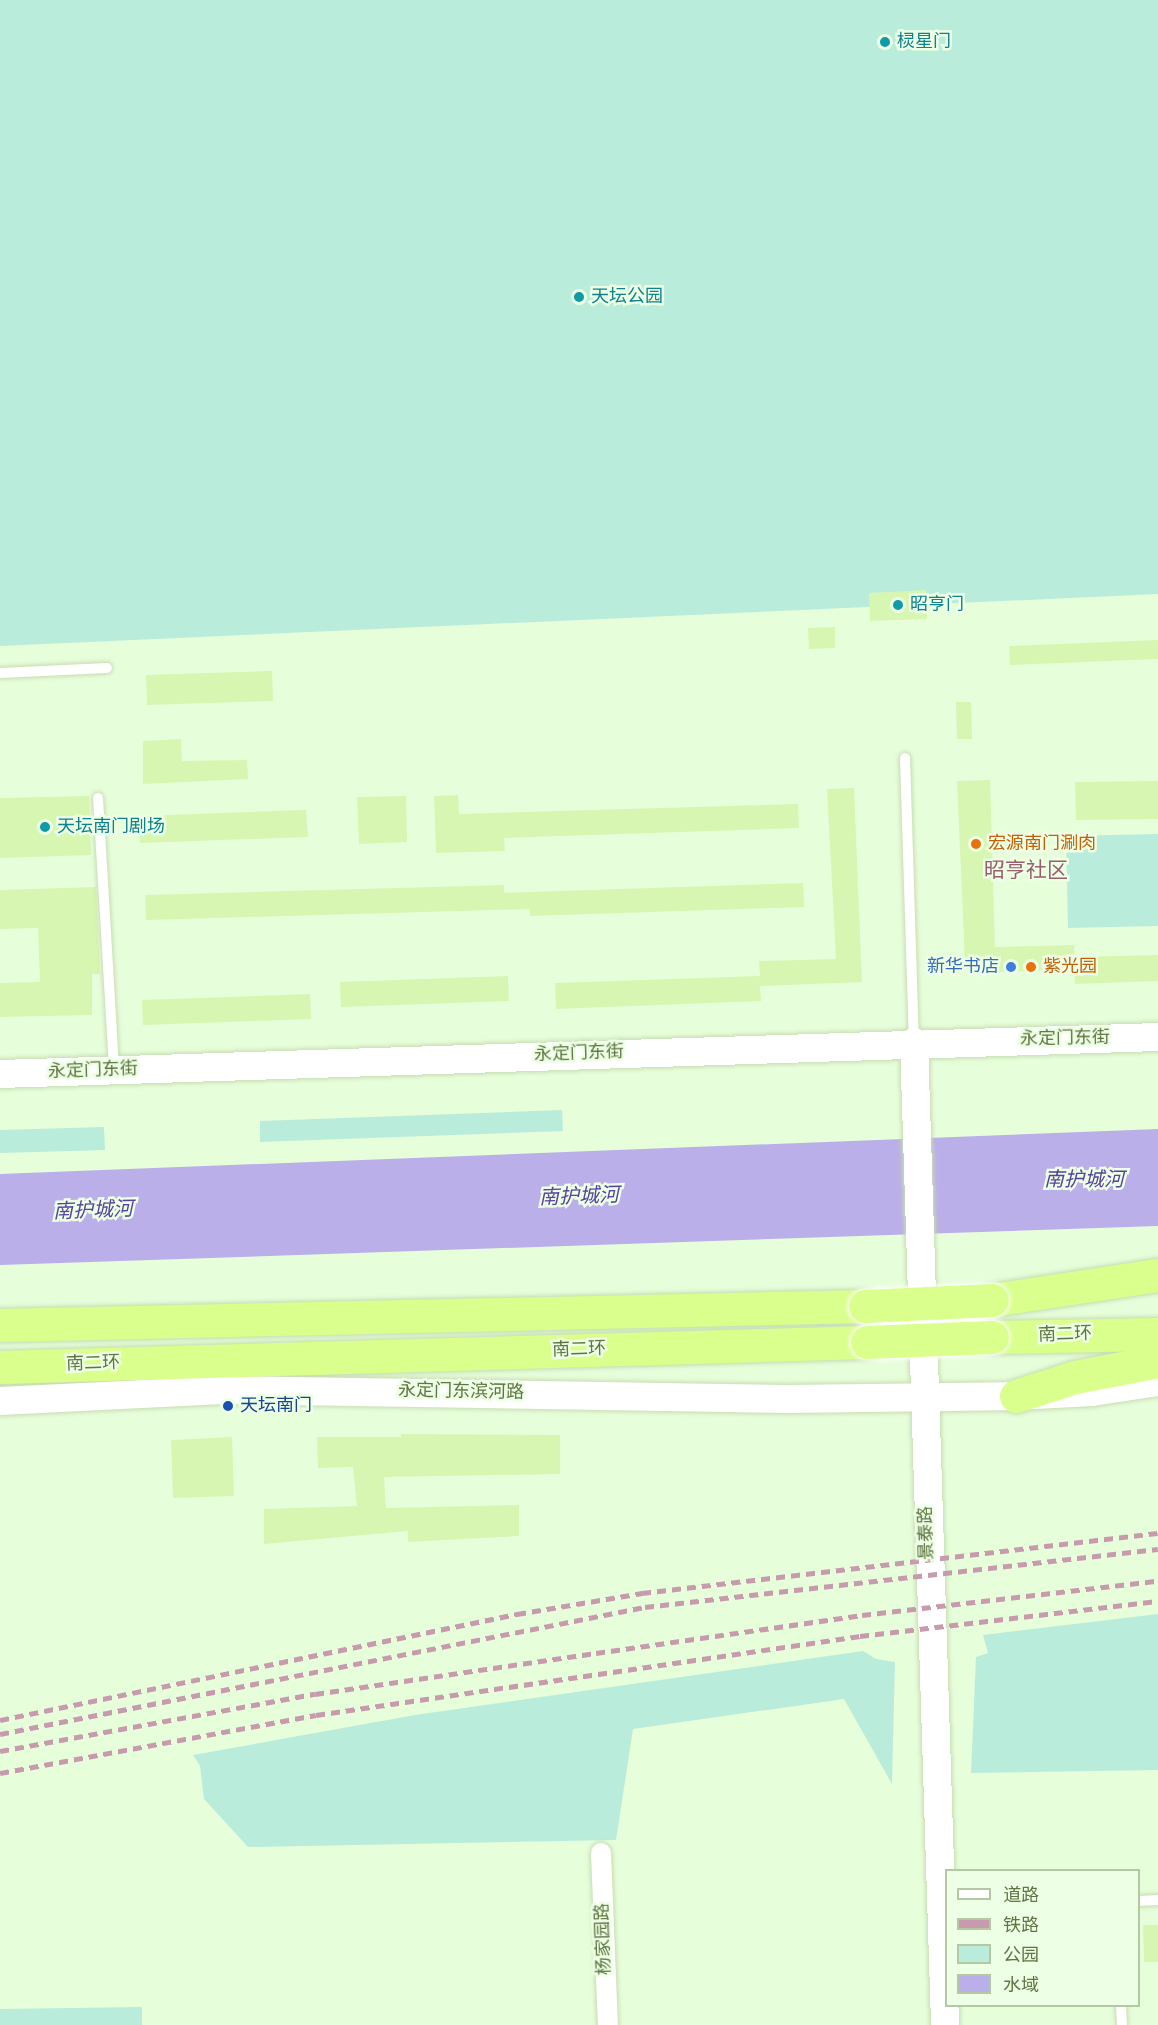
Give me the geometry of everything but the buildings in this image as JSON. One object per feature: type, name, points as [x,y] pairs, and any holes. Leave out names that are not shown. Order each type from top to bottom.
[{"type":"highway","points":[[992,1300],[1158,1275]]},
{"type":"highway","name":"南二环","points":[[0,1325],[865,1306],[992,1300],[1158,1298]]},
{"type":"highway","name":"南二环","points":[[0,1367],[1158,1334]]},
{"type":"highway","points":[[1016,1396],[1075,1377],[1158,1361]]},
{"type":"street","name":"永定门东街","points":[[0,1074],[914,1042],[1158,1037]]},
{"type":"street","name":"景泰路","points":[[914,1042],[922,1397],[945,2025]]},
{"type":"street","points":[[1016,1396],[1092,1392],[1158,1382]]},
{"type":"street","name":"永定门东滨河路","points":[[0,1401],[228,1390],[786,1399],[1016,1396]]},
{"type":"street","name":"杨家园路","points":[[601,1853],[608,2025]]},
{"type":"lane","points":[[0,673],[107,668]]},
{"type":"lane","points":[[905,758],[914,1042]]},
{"type":"lane","points":[[98,798],[114,1070]]},
{"type":"lane","points":[[1140,1901],[1158,1900]]},
{"type":"lane","points":[[1121,2007],[1122,2025]]},
{"type":"green space","name":"天坛公园","points":[[0,0],[1158,0],[1158,594],[0,646]]},
{"type":"green space","points":[[1158,834],[1158,926],[1068,928],[1066,836]]},
{"type":"green space","points":[[562,1110],[563,1131],[260,1142],[260,1121]]},
{"type":"green space","points":[[104,1127],[105,1150],[0,1153],[0,1130]]},
{"type":"green space","points":[[1158,1614],[1158,1770],[971,1773],[976,1657],[988,1653],[983,1635]]},
{"type":"green space","points":[[863,1651],[876,1659],[895,1662],[892,1784],[844,1699],[633,1729],[616,1840],[248,1847],[204,1799],[200,1766],[193,1755],[415,1715]]},
{"type":"green space","points":[[142,2007],[142,2025],[0,2025],[0,2009]]},
{"type":"water","name":"南护城河","points":[[1158,1129],[1158,1226],[0,1265],[0,1174]]},
{"type":"railway","points":[[0,1720],[517,1614],[642,1593],[1158,1533]]},
{"type":"railway","points":[[0,1734],[645,1607],[1158,1549]]},
{"type":"railway","points":[[0,1751],[315,1694],[862,1615],[1158,1581]]},
{"type":"railway","points":[[0,1773],[316,1715],[860,1636],[1158,1601]]},
{"type":"place","name":"棂星门","points":[[885,42]]},
{"type":"place","name":"天坛公园","points":[[579,297]]},
{"type":"place","name":"昭亨门","points":[[898,605]]},
{"type":"place","name":"天坛南门剧场","points":[[45,827]]},
{"type":"place","name":"宏源南门涮肉","points":[[976,844]]},
{"type":"place","name":"新华书店","points":[[1011,967]]},
{"type":"place","name":"紫光园","points":[[1031,967]]},
{"type":"place","name":"天坛南门","points":[[228,1406]]},
{"type":"district","name":"昭亨社区","points":[[1026,870]]}]
